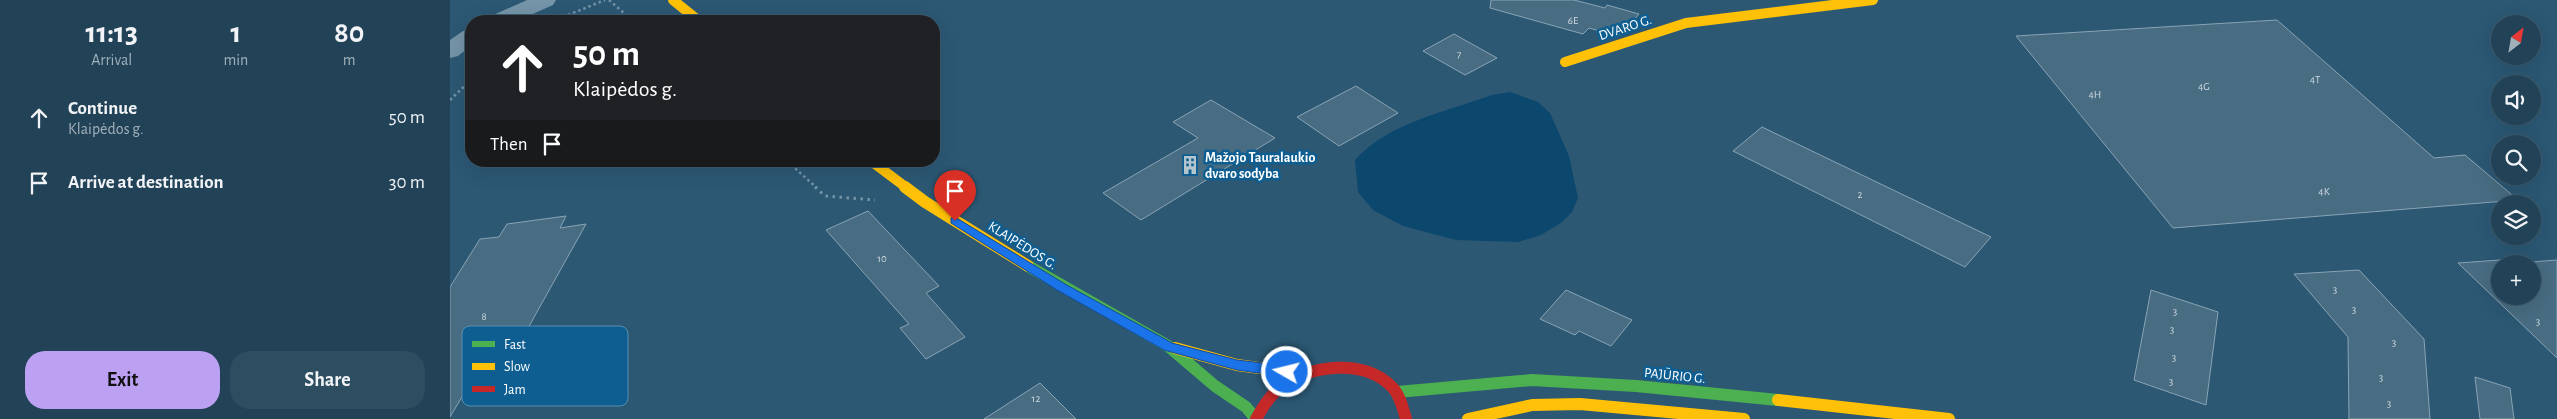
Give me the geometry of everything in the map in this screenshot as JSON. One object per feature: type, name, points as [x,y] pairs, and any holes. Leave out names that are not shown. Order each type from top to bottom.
[{"type":"main road","points":[[673,0],[692,15]]},
{"type":"main road","name":"DVARO G.","points":[[1564,62],[1686,23],[1873,0]]},
{"type":"main road","name":"KLAIPĖDOS G.","points":[[879,167],[925,202],[1061,287],[1168,346]]},
{"type":"main road","points":[[1168,346],[1237,365],[1304,374]]},
{"type":"main road","points":[[1168,346],[1216,386],[1246,407],[1256,419],[1266,401],[1283,385],[1304,374],[1324,368],[1365,371],[1383,379],[1397,392],[1405,408],[1406,419]]},
{"type":"main road","name":"PAJŪRIO G.","points":[[1397,392],[1532,380],[1645,387],[1949,419]]},
{"type":"main road","points":[[1468,419],[1532,405],[1580,404],[1744,419]]},
{"type":"street","points":[[512,15],[545,0]]},
{"type":"street","points":[[450,51],[465,40]]},
{"type":"path","points":[[568,15],[605,0]]},
{"type":"path","points":[[609,0],[625,15]]},
{"type":"path","points":[[450,100],[465,86]]},
{"type":"water","points":[[1510,92],[1538,102],[1550,113],[1569,156],[1578,198],[1572,212],[1561,223],[1541,235],[1518,242],[1456,240],[1403,226],[1373,210],[1358,192],[1355,160],[1384,136],[1437,113],[1492,95]]},
{"type":"building","points":[[1491,0],[1574,0],[1605,8],[1607,5],[1639,14],[1622,34],[1617,36],[1589,28],[1583,34],[1490,8]]},
{"type":"building","points":[[2277,20],[2434,158],[2465,155],[2491,177],[2491,185],[2500,185],[2512,195],[2491,195],[2491,202],[2173,228],[2016,36]]},
{"type":"building","points":[[1454,34],[1497,58],[1465,75],[1423,51]]},
{"type":"building","points":[[1356,86],[1398,113],[1339,146],[1297,117]]},
{"type":"building","name":"Mažojo Tauralaukio dvaro sodyba","points":[[1211,100],[1275,138],[1141,220],[1103,193],[1198,138],[1173,122]]},
{"type":"building","points":[[1762,127],[1991,237],[1965,267],[1733,151]]},
{"type":"building","points":[[868,211],[939,286],[926,293],[965,337],[926,359],[900,328],[909,324],[826,230]]},
{"type":"building","points":[[566,216],[560,228],[586,224],[529,326],[462,326],[462,397],[450,417],[450,287],[480,239],[499,237],[507,224]]},
{"type":"building","points":[[2557,260],[2557,358],[2502,305],[2541,305],[2541,261]]},
{"type":"building","points":[[2491,261],[2491,295],[2458,263]]},
{"type":"building","points":[[2359,270],[2424,339],[2430,419],[2349,419],[2348,337],[2294,274]]},
{"type":"building","points":[[1566,290],[1632,320],[1611,346],[1579,331],[1575,335],[1540,319]]},
{"type":"building","points":[[2151,290],[2218,312],[2206,405],[2134,380]]},
{"type":"building","points":[[2475,377],[2510,388],[2514,419],[2480,419]]},
{"type":"building","points":[[1040,383],[1076,419],[984,419]]},
{"type":"traffic: fast","points":[[1028,266],[1168,346],[1215,386],[1246,407],[1256,419]]},
{"type":"traffic: fast","points":[[1397,392],[1532,380],[1636,386],[1778,400]]},
{"type":"traffic: slow","points":[[673,0],[692,15]]},
{"type":"traffic: slow","points":[[1565,62],[1686,23],[1873,0]]},
{"type":"traffic: slow","points":[[879,167],[925,202],[1028,266]]},
{"type":"traffic: slow","points":[[1175,348],[1237,365],[1304,374]]},
{"type":"traffic: slow","points":[[1778,400],[1949,419]]},
{"type":"traffic: slow","points":[[1468,419],[1532,405],[1580,404],[1744,419]]},
{"type":"traffic: jam","points":[[1256,419],[1270,397],[1282,386],[1307,373],[1336,368],[1351,368],[1365,371],[1390,385],[1399,396],[1406,419]]},
{"type":"place","name":"Mažojo Tauralaukio dvaro sodyba","points":[[1190,165]]},
{"type":"route","points":[[955,221],[1061,287],[1168,346],[1237,365],[1287,372]]}]
